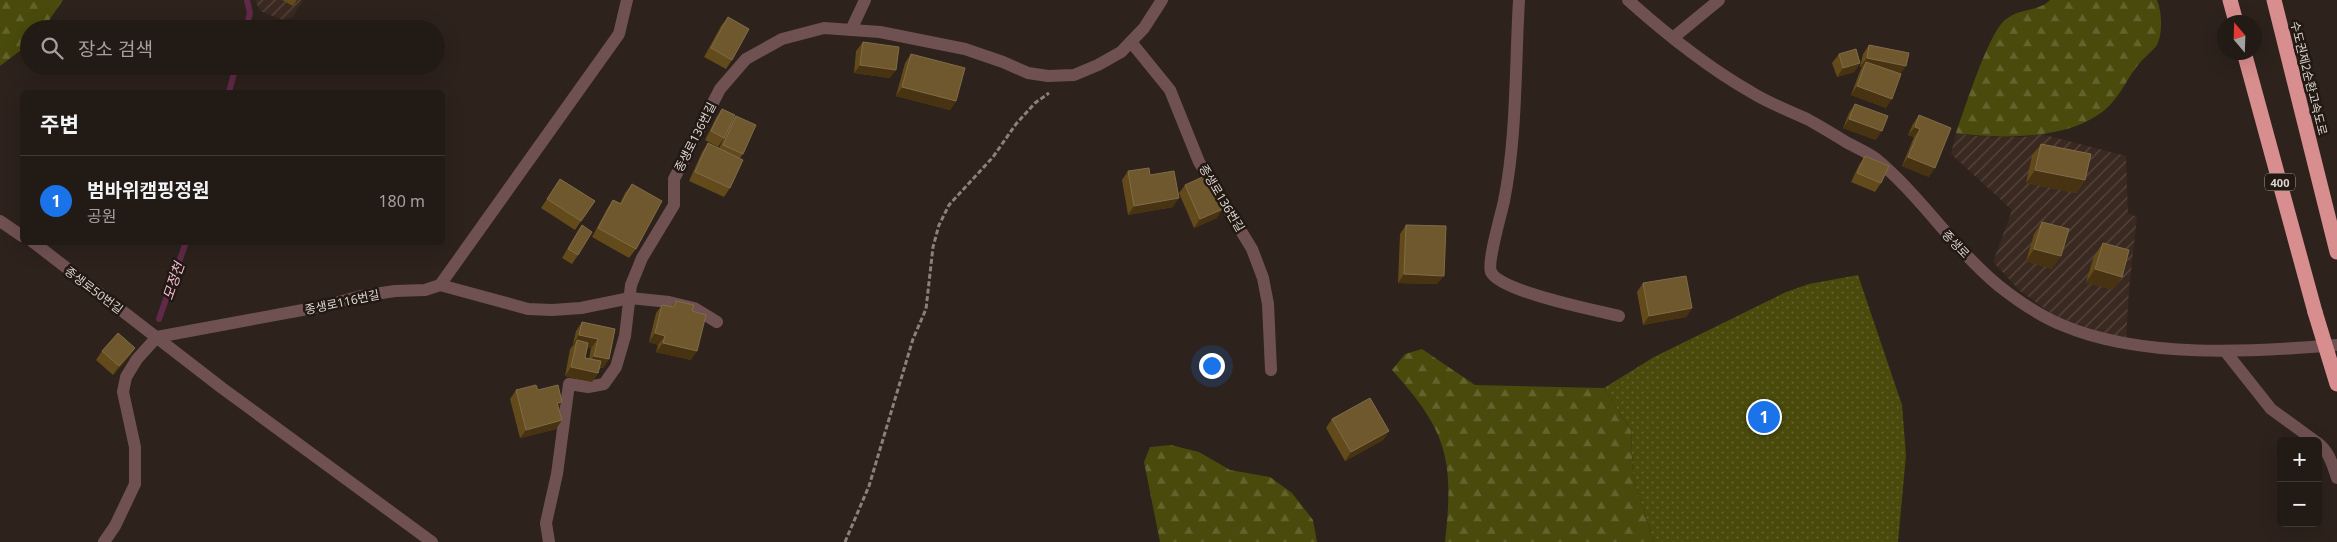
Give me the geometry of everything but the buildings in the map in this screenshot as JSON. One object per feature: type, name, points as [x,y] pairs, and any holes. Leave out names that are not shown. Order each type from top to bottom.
[{"type":"highway","points":[[2230,0],[2234,15]]},
{"type":"highway","name":"수도권제2순환고속도로","points":[[2274,0],[2337,252]]},
{"type":"highway","name":"400","points":[[2246,60],[2315,312],[2337,384]]},
{"type":"street","points":[[627,0],[625,19],[620,34],[440,285],[528,309],[581,308],[630,298],[669,302],[694,308],[717,322]]},
{"type":"street","points":[[851,30],[865,0]]},
{"type":"street","name":"종생로136번길","points":[[549,542],[546,523],[557,474],[569,384],[588,387],[604,384],[616,367],[625,336],[631,285],[642,258],[674,205],[674,179],[720,88],[746,59],[782,39],[824,28],[880,32],[965,49],[1028,73],[1048,76],[1074,75],[1098,65],[1121,52],[1144,28],[1162,0]]},
{"type":"street","points":[[1519,0],[1512,144],[1506,191],[1490,259],[1491,272],[1500,282],[1530,293],[1619,316]]},
{"type":"street","name":"종생로","points":[[1628,0],[1700,59],[1751,93],[1806,119],[1874,157],[1972,261],[1999,286],[2062,325],[2114,340],[2154,348],[2225,351],[2283,350],[2337,345]]},
{"type":"street","points":[[1674,37],[1719,0]]},
{"type":"street","name":"종생로136번길","points":[[1131,42],[1170,90],[1199,162],[1252,249],[1263,278],[1268,304],[1271,370]]},
{"type":"street","points":[[0,221],[20,235]]},
{"type":"street","name":"종생로50번길","points":[[37,245],[238,400],[432,542]]},
{"type":"street","name":"종생로116번길","points":[[157,337],[324,306],[361,296],[394,291],[425,290],[440,285]]},
{"type":"street","points":[[104,542],[115,526],[135,484],[135,447],[123,392],[126,377],[136,359],[157,337]]},
{"type":"street","points":[[2225,351],[2271,409],[2310,437]]},
{"type":"street","points":[[2322,445],[2337,478]]},
{"type":"path","points":[[845,542],[869,486],[912,339],[926,308],[933,247],[938,225],[949,205],[992,157],[1016,124],[1036,102],[1051,91]]},
{"type":"shaded area","points":[[255,0],[303,0],[293,17],[283,20],[260,11]]},
{"type":"shaded area","points":[[1956,133],[1976,136],[2024,137],[2041,134],[2126,156],[2128,213],[2137,217],[2129,289],[2126,340],[2099,335],[2056,317],[2019,290],[1993,262],[2012,210],[1951,154]]},
{"type":"green space","points":[[0,0],[63,0],[49,20],[20,20],[20,51],[0,66]]},
{"type":"green space","points":[[2050,0],[2157,0],[2161,22],[2159,40],[2155,48],[2134,70],[2118,96],[2110,105],[2095,117],[2078,125],[2037,135],[1994,136],[1956,133],[1984,55],[1998,28],[2011,16],[2046,4]]},
{"type":"green space","points":[[1858,275],[1902,405],[1906,455],[1898,542],[1654,542],[1633,477],[1631,430],[1604,388],[1654,357],[1786,292],[1809,284]]},
{"type":"green space","points":[[1422,349],[1475,385],[1604,388],[1631,430],[1633,477],[1654,542],[1445,542],[1448,489],[1447,468],[1443,448],[1436,430],[1425,412],[1392,370],[1405,354]]},
{"type":"green space","points":[[1171,445],[1199,452],[1230,470],[1270,477],[1292,493],[1313,520],[1317,542],[1160,542],[1144,462],[1150,447]]},
{"type":"waterway","name":"모정천","points":[[247,0],[250,13],[248,20]]},
{"type":"waterway","name":"모정천","points":[[230,90],[234,75]]},
{"type":"waterway","name":"모정천","points":[[159,319],[185,245]]},
{"type":"place","name":"범바위캠핑정원","points":[[1764,417]]}]
